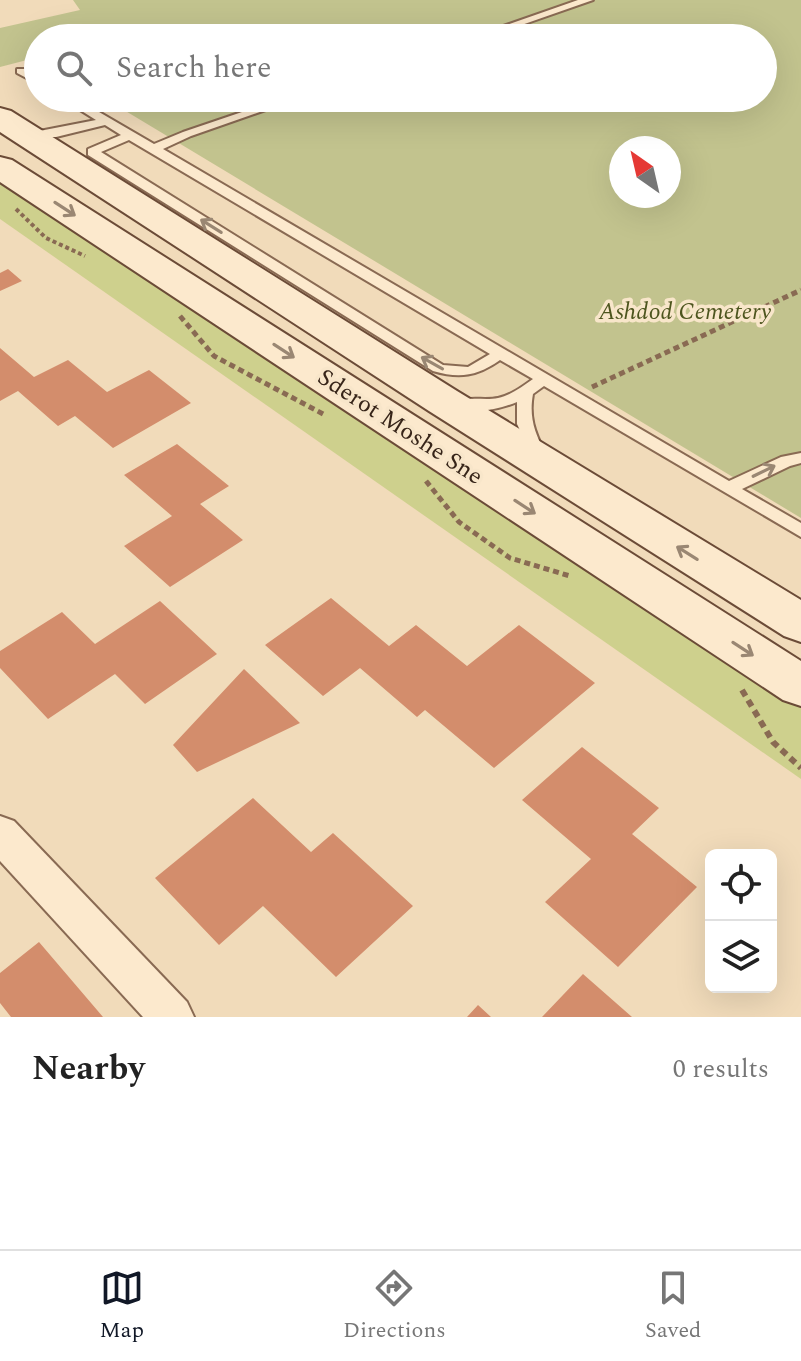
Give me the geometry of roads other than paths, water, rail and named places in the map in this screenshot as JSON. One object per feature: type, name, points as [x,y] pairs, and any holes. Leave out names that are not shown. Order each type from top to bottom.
[{"type":"main road","name":"Sderot Moshe Sne","points":[[14,127],[443,401],[801,623]]},
{"type":"main road","name":"Sderot Moshe Sne","points":[[5,184],[801,686]]},
{"type":"street","points":[[0,833],[172,1017]]},
{"type":"lane","points":[[516,24],[588,0]]},
{"type":"lane","points":[[91,112],[801,531]]},
{"type":"lane","points":[[154,149],[187,134],[252,112]]},
{"type":"lane","points":[[14,127],[56,133],[107,121]]},
{"type":"lane","points":[[130,135],[92,152],[438,368],[461,375],[483,366],[501,353]]},
{"type":"lane","points":[[443,401],[489,405],[526,394],[544,378]]},
{"type":"lane","points":[[526,394],[522,420],[542,463]]},
{"type":"lane","points":[[729,488],[786,461],[801,458]]},
{"type":"park label","name":"Ashdod Cemetery","points":[[685,312]]}]
